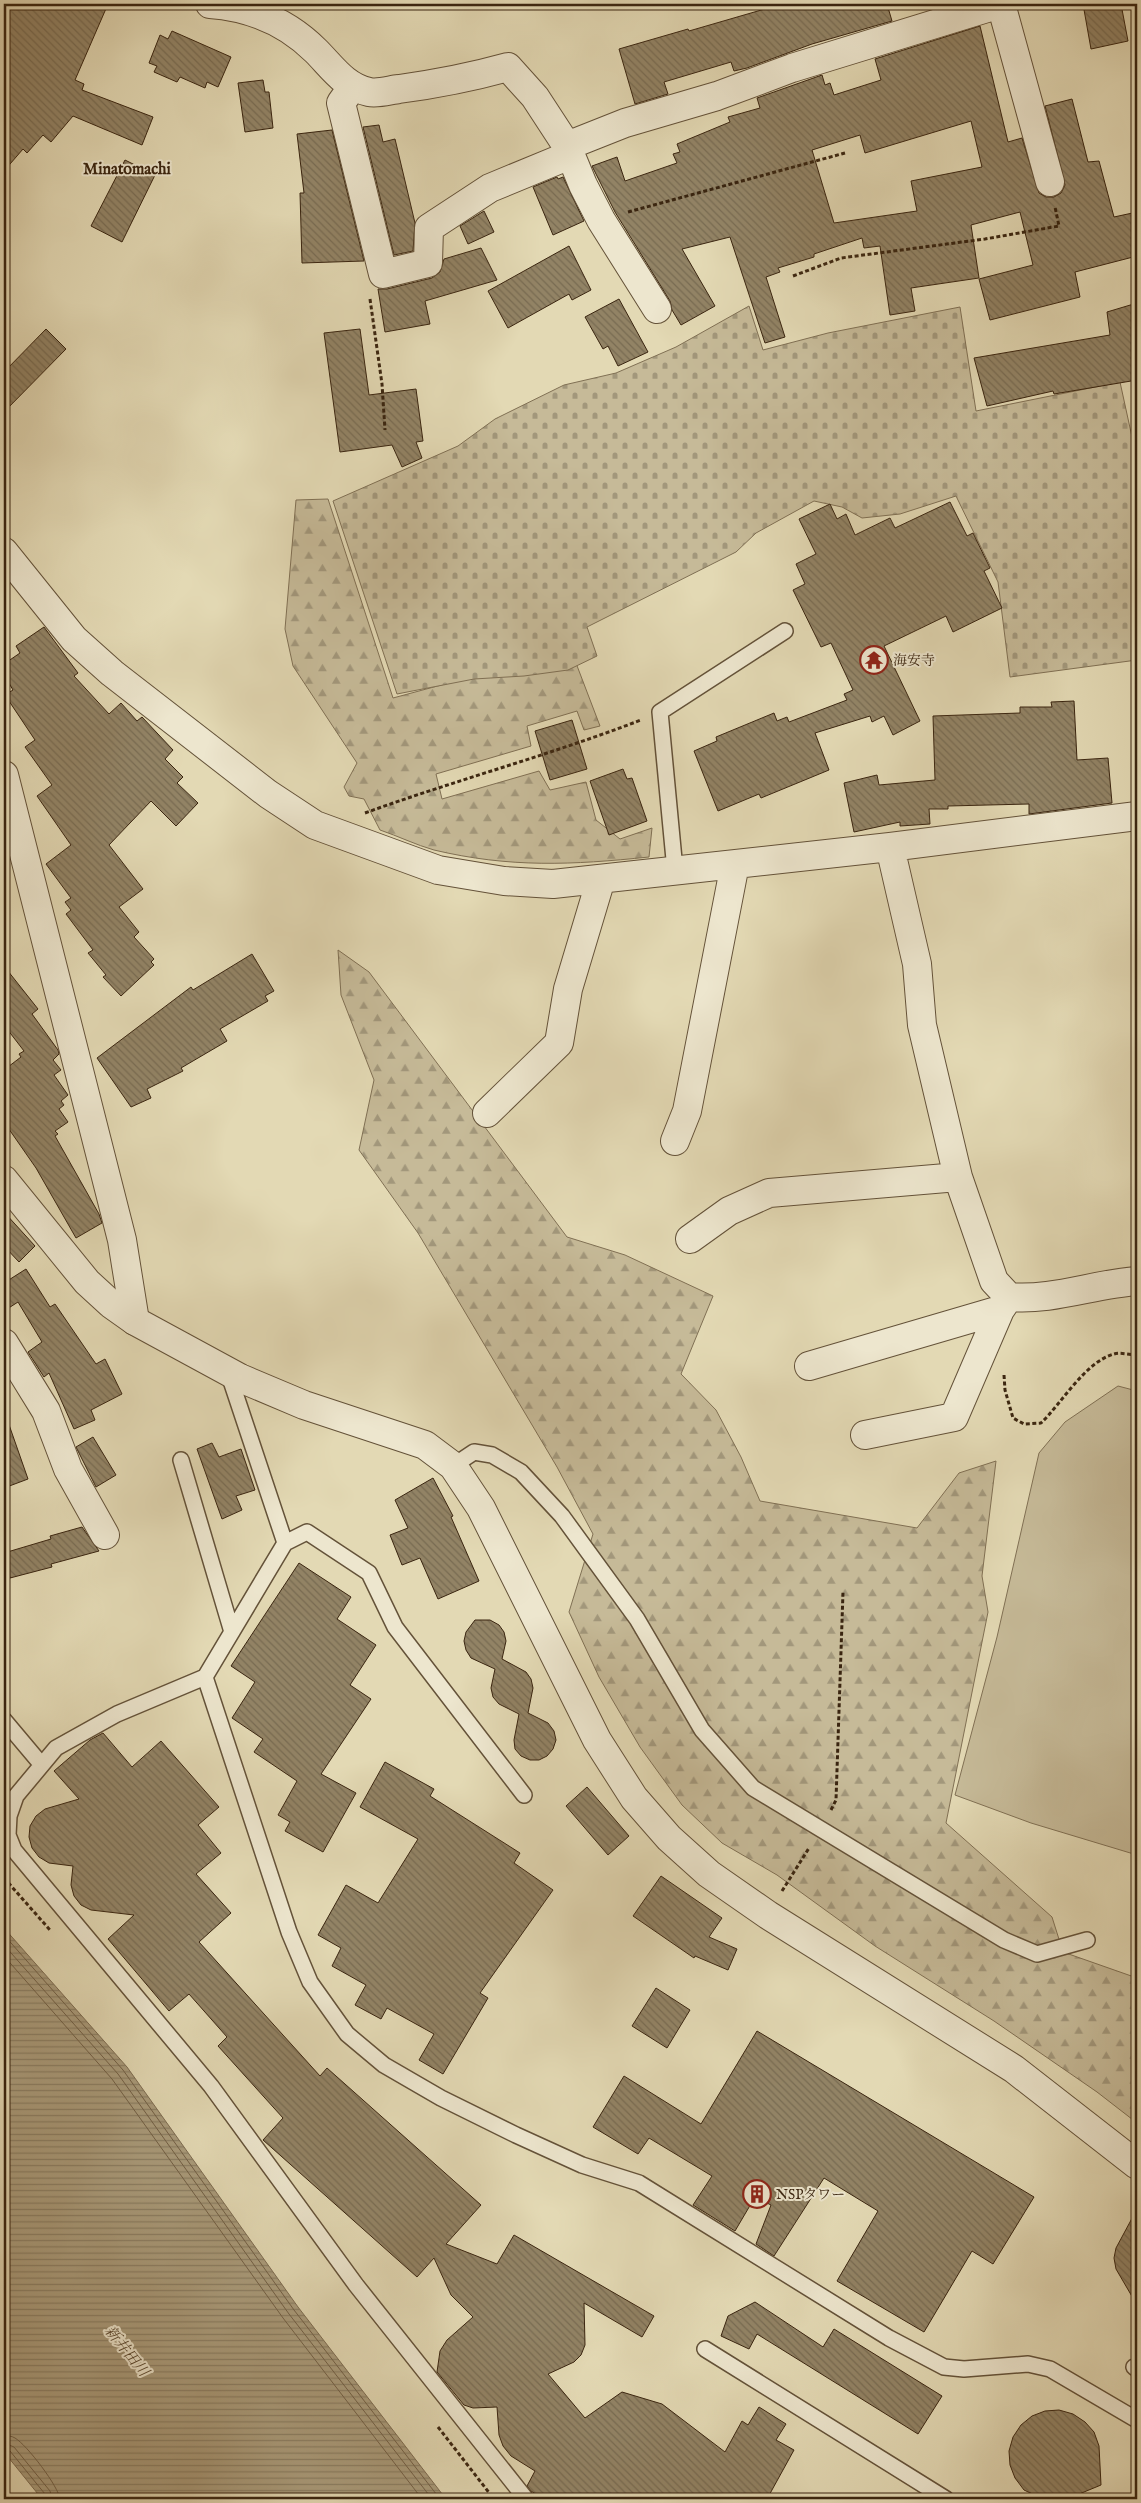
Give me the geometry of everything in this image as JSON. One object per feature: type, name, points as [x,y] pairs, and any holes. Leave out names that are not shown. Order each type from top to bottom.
[{"type":"street","points":[[210,4],[233,6],[279,21],[314,50],[338,76],[353,86],[370,93],[458,81],[508,67],[535,97],[568,151],[601,220],[657,309]]},
{"type":"street","points":[[353,86],[341,103],[383,274],[428,263],[429,228],[490,188],[625,123],[717,96],[792,68],[1001,4],[1050,182]]},
{"type":"street","points":[[4,552],[74,639],[112,673],[268,794],[315,826],[438,870],[494,880],[553,884],[890,847],[1137,816]]},
{"type":"street","points":[[4,775],[122,1240],[136,1321]]},
{"type":"street","points":[[890,847],[917,964],[922,1025],[958,1177],[994,1281],[1005,1303]]},
{"type":"street","points":[[675,1140],[687,1111],[735,864]]},
{"type":"street","points":[[487,1112],[559,1043],[568,989],[601,879]]},
{"type":"street","points":[[690,1239],[729,1211],[769,1193],[958,1177]]},
{"type":"street","points":[[6,1189],[87,1282],[111,1304],[136,1321],[228,1372],[304,1405],[425,1445],[453,1466],[481,1508],[597,1740],[634,1798],[669,1838],[709,1874],[768,1915],[1014,2069],[1137,2165]]},
{"type":"street","points":[[809,1366],[1005,1303],[1137,1281]]},
{"type":"street","points":[[865,1435],[954,1417],[1005,1303]]},
{"type":"street","points":[[4,1343],[46,1411],[68,1469],[105,1535]]},
{"type":"lane","points":[[675,870],[660,712],[785,630]]},
{"type":"lane","points":[[228,1372],[285,1543]]},
{"type":"lane","points":[[453,1466],[474,1452],[492,1455],[521,1472],[562,1516],[637,1619],[702,1730],[754,1788],[1012,1944],[1036,1954],[1088,1940]]},
{"type":"lane","points":[[181,1460],[232,1632]]},
{"type":"lane","points":[[524,1795],[395,1627],[369,1573],[307,1532],[285,1543],[205,1677],[117,1714],[56,1748],[16,1796],[9,1816],[8,1835],[14,1850],[211,2086],[356,2285],[526,2499]]},
{"type":"lane","points":[[205,1677],[289,1932],[310,1982],[347,2034],[384,2065],[441,2098],[516,2136],[582,2165],[639,2183],[889,2338],[944,2367],[964,2370],[1028,2364],[1050,2370],[1137,2420]]},
{"type":"lane","points":[[4,1720],[41,1764]]},
{"type":"lane","points":[[705,2349],[946,2499]]},
{"type":"path","points":[[601,220],[845,152]]},
{"type":"path","points":[[793,276],[841,258],[985,239],[1060,226],[1050,182]]},
{"type":"path","points":[[381,268],[367,277],[382,384],[385,430]]},
{"type":"path","points":[[347,837],[354,817],[434,788],[587,740],[660,712]]},
{"type":"path","points":[[1004,1373],[1005,1390],[1013,1418],[1024,1424],[1041,1423],[1088,1370],[1101,1359],[1116,1353],[1137,1355]]},
{"type":"path","points":[[768,1915],[836,1800],[843,1592]]},
{"type":"path","points":[[4,1878],[56,1937]]},
{"type":"path","points":[[434,2421],[494,2499]]},
{"type":"green space","points":[[749,306],[763,350],[828,333],[960,307],[976,411],[1120,382],[1137,460],[1137,660],[1010,677],[998,582],[956,496],[900,514],[862,518],[842,507],[814,501],[756,533],[736,552],[587,627],[597,656],[568,670],[524,676],[474,679],[397,694],[333,501],[458,446],[495,419],[564,385],[616,373],[676,347]]},
{"type":"green space","points":[[328,499],[393,698],[571,650],[600,726],[584,730],[577,711],[527,726],[531,746],[436,774],[442,799],[539,771],[550,790],[586,782],[596,820],[620,839],[652,828],[649,857],[594,862],[541,863],[489,860],[462,856],[427,848],[380,830],[364,799],[349,796],[344,787],[357,763],[293,666],[285,629],[296,500]]},
{"type":"green space","points":[[338,950],[369,972],[567,1237],[625,1255],[713,1296],[681,1374],[716,1410],[741,1457],[760,1501],[917,1528],[959,1473],[996,1461],[982,1576],[988,1612],[946,1823],[1052,1917],[1063,1952],[1137,1978],[1137,2123],[1097,2092],[994,2021],[875,1946],[777,1875],[722,1843],[682,1805],[640,1747],[599,1677],[569,1612],[593,1534],[557,1467],[418,1233],[359,1150],[374,1080],[341,995]]},
{"type":"green space","points":[[1118,1386],[1137,1391],[1137,1855],[1031,1823],[955,1795],[997,1637],[1039,1453],[1065,1422]]},
{"type":"water","name":"新井田川","points":[[4,1928],[127,2067],[298,2307],[446,2499],[42,2499],[4,2452]]},
{"type":"building","points":[[4,4],[108,4],[75,80],[84,84],[82,90],[153,117],[142,145],[73,116],[51,142],[43,135],[27,153],[23,149],[4,171]]},
{"type":"building","points":[[782,4],[887,4],[892,21],[812,44],[747,68],[734,71],[731,62],[664,82],[668,94],[635,104],[619,49]]},
{"type":"building","points":[[1083,4],[1121,4],[1128,41],[1091,49]]},
{"type":"building","points":[[980,26],[1008,142],[1022,138],[1039,193],[1046,197],[1054,197],[1061,193],[1065,185],[1045,106],[1072,99],[1088,162],[1099,161],[1114,217],[1137,212],[1137,256],[1075,272],[1080,297],[990,320],[979,279],[1033,265],[1020,212],[971,225],[979,278],[911,288],[915,311],[890,315],[880,246],[864,248],[862,238],[814,254],[814,257],[778,268],[780,272],[766,277],[785,337],[765,343],[730,237],[682,249],[715,306],[681,325],[672,310],[670,301],[615,212],[592,166],[617,157],[625,181],[677,163],[673,154],[680,152],[677,144],[730,122],[728,117],[760,108],[757,98],[822,75],[825,85],[830,83],[834,95],[881,80],[875,59]],"holes":[[[971,121],[982,167],[911,181],[917,211],[834,223],[812,150],[860,135],[865,153]]]},
{"type":"building","points":[[172,31],[231,57],[218,87],[207,82],[205,88],[180,77],[177,82],[154,72],[157,66],[149,63],[160,35],[168,39]]},
{"type":"building","points":[[263,80],[265,92],[269,92],[273,128],[245,132],[238,83]]},
{"type":"building","points":[[379,125],[383,142],[395,139],[415,223],[413,251],[394,255],[363,127]]},
{"type":"building","points":[[332,130],[364,261],[302,263],[300,193],[304,193],[297,134]]},
{"type":"building","points":[[125,160],[155,175],[122,242],[91,226]]},
{"type":"building","points":[[557,177],[558,179],[563,177],[584,221],[553,235],[533,187]]},
{"type":"building","points":[[484,211],[494,232],[468,244],[460,226]]},
{"type":"building","points":[[569,246],[591,290],[572,300],[569,294],[508,328],[488,291]]},
{"type":"building","points":[[481,248],[497,280],[425,301],[430,324],[385,332],[378,289],[387,289],[432,278],[440,272],[444,259]]},
{"type":"building","points":[[619,299],[648,352],[618,366],[608,346],[603,349],[585,317]]},
{"type":"building","points":[[1137,303],[1137,380],[1054,394],[1053,391],[987,406],[974,358],[1110,335],[1107,312]]},
{"type":"building","points":[[46,329],[66,349],[4,412],[4,372]]},
{"type":"building","points":[[360,329],[369,395],[416,389],[423,441],[416,442],[422,458],[402,467],[392,445],[340,452],[324,333]]},
{"type":"building","name":"海安寺","points":[[950,502],[967,536],[973,533],[990,568],[984,571],[1002,608],[953,632],[946,616],[884,646],[920,721],[893,735],[884,716],[872,722],[870,716],[815,733],[829,770],[761,798],[759,794],[718,811],[694,751],[717,741],[716,737],[774,713],[777,721],[787,717],[789,722],[847,700],[844,694],[853,690],[831,643],[821,647],[793,590],[805,584],[796,564],[816,554],[799,519],[830,504],[837,519],[846,514],[855,535],[890,518],[895,528]]},
{"type":"building","points":[[44,627],[78,673],[74,676],[109,714],[121,703],[137,721],[142,717],[173,750],[165,759],[183,777],[177,783],[198,803],[176,826],[151,801],[109,845],[143,889],[119,907],[139,932],[134,937],[154,959],[151,962],[154,965],[121,996],[103,977],[106,975],[88,953],[93,950],[66,914],[71,910],[65,902],[71,898],[46,864],[71,845],[37,796],[52,785],[25,747],[35,740],[5,695],[13,690],[4,675],[4,664],[20,653],[16,646]]},
{"type":"building","points":[[1074,701],[1077,760],[1108,758],[1112,803],[1029,814],[1029,804],[948,806],[948,809],[929,809],[930,824],[900,826],[900,822],[854,832],[844,783],[877,775],[879,785],[935,780],[933,716],[1020,713],[1020,707],[1052,707],[1051,702]]},
{"type":"building","points":[[572,720],[587,769],[550,780],[535,731]]},
{"type":"building","points":[[623,769],[627,779],[632,778],[647,821],[609,835],[590,781]]},
{"type":"building","points":[[252,954],[274,991],[265,996],[268,1001],[220,1029],[227,1041],[181,1068],[183,1071],[147,1089],[151,1098],[131,1107],[97,1058],[191,987],[193,990]]},
{"type":"building","points":[[4,966],[38,1009],[32,1014],[58,1050],[59,1054],[53,1060],[61,1070],[54,1075],[68,1095],[61,1101],[64,1105],[59,1109],[68,1122],[55,1131],[58,1134],[55,1136],[99,1214],[102,1223],[76,1238],[36,1168],[4,1122],[4,1070],[21,1057],[19,1054],[24,1051],[4,1025]]},
{"type":"building","points":[[4,1212],[35,1246],[19,1262],[4,1246]]},
{"type":"building","points":[[26,1269],[50,1307],[55,1304],[96,1364],[105,1359],[122,1394],[91,1410],[95,1420],[74,1429],[49,1373],[44,1377],[28,1352],[42,1342],[18,1302],[4,1311],[4,1283]]},
{"type":"building","points":[[4,1419],[7,1419],[28,1479],[4,1488]]},
{"type":"building","points":[[93,1437],[116,1475],[96,1487],[76,1447]]},
{"type":"building","points":[[212,1443],[219,1457],[241,1449],[255,1490],[236,1496],[242,1510],[222,1519],[197,1449]]},
{"type":"building","points":[[433,1478],[453,1516],[451,1517],[479,1581],[438,1599],[420,1558],[402,1565],[390,1535],[408,1528],[395,1500]]},
{"type":"building","points":[[82,1527],[99,1551],[51,1564],[52,1567],[10,1578],[4,1553],[51,1539],[50,1536]]},
{"type":"building","points":[[299,1563],[351,1597],[337,1619],[376,1645],[350,1685],[371,1699],[321,1774],[356,1793],[323,1852],[285,1831],[290,1822],[278,1815],[297,1781],[254,1752],[263,1739],[232,1718],[255,1682],[231,1666]]},
{"type":"building","points":[[475,1620],[490,1620],[499,1625],[504,1632],[506,1641],[502,1659],[526,1672],[531,1679],[533,1688],[528,1713],[548,1723],[554,1731],[556,1740],[553,1749],[547,1756],[539,1760],[530,1760],[521,1756],[515,1749],[514,1740],[519,1714],[499,1704],[493,1697],[491,1688],[495,1669],[471,1658],[466,1650],[464,1641],[466,1632]]},
{"type":"building","points":[[103,1733],[132,1767],[161,1741],[219,1807],[198,1825],[221,1853],[196,1874],[231,1913],[199,1942],[320,2076],[327,2068],[481,2205],[446,2244],[497,2264],[514,2235],[654,2316],[642,2337],[584,2303],[585,2345],[581,2355],[574,2362],[548,2374],[585,2418],[622,2392],[662,2404],[725,2452],[742,2421],[748,2425],[759,2407],[786,2424],[776,2440],[794,2450],[767,2499],[543,2499],[531,2491],[527,2486],[535,2471],[511,2456],[503,2446],[499,2435],[497,2407],[473,2408],[464,2405],[437,2372],[440,2351],[447,2340],[473,2317],[451,2295],[434,2258],[417,2277],[263,2140],[283,2118],[218,2046],[227,2037],[189,1994],[169,2011],[108,1939],[134,1915],[91,1910],[81,1905],[74,1896],[71,1885],[73,1866],[49,1863],[39,1857],[32,1848],[29,1837],[30,1826],[36,1816],[45,1809],[79,1799],[54,1771],[90,1740]]},
{"type":"building","points":[[385,1762],[434,1789],[430,1796],[520,1853],[514,1863],[553,1890],[480,1993],[488,1998],[443,2074],[419,2060],[434,2034],[387,2008],[381,2019],[355,2005],[366,1985],[332,1966],[341,1948],[318,1935],[346,1885],[378,1903],[418,1839],[360,1807]]},
{"type":"building","points":[[587,1787],[629,1836],[608,1855],[566,1806]]},
{"type":"building","points":[[661,1876],[722,1918],[709,1937],[737,1949],[728,1970],[695,1956],[694,1958],[633,1916]]},
{"type":"building","points":[[656,1988],[690,2010],[667,2048],[632,2026]]},
{"type":"building","points":[[757,2031],[1034,2197],[993,2264],[972,2251],[924,2332],[837,2281],[878,2211],[824,2178],[774,2256],[756,2244],[771,2205],[755,2197],[735,2231],[693,2205],[712,2176],[649,2138],[638,2154],[593,2127],[624,2076],[701,2124]]},
{"type":"building","points":[[1137,2209],[1137,2305],[1116,2269],[1114,2258],[1116,2248]]},
{"type":"building","points":[[755,2302],[823,2347],[834,2329],[942,2396],[918,2434],[757,2334],[749,2349],[721,2336],[728,2316]]},
{"type":"building","points":[[1059,2410],[1073,2414],[1085,2422],[1094,2432],[1099,2446],[1101,2485],[1067,2499],[1043,2499],[1024,2490],[1015,2478],[1010,2465],[1009,2451],[1013,2437],[1021,2425],[1032,2416],[1045,2411]]},
{"type":"place","name":"海安寺","points":[[874,660]]},
{"type":"place","name":"NSPタワー","points":[[757,2194]]},
{"type":"district","name":"Minatomachi","points":[[127,168]]}]
